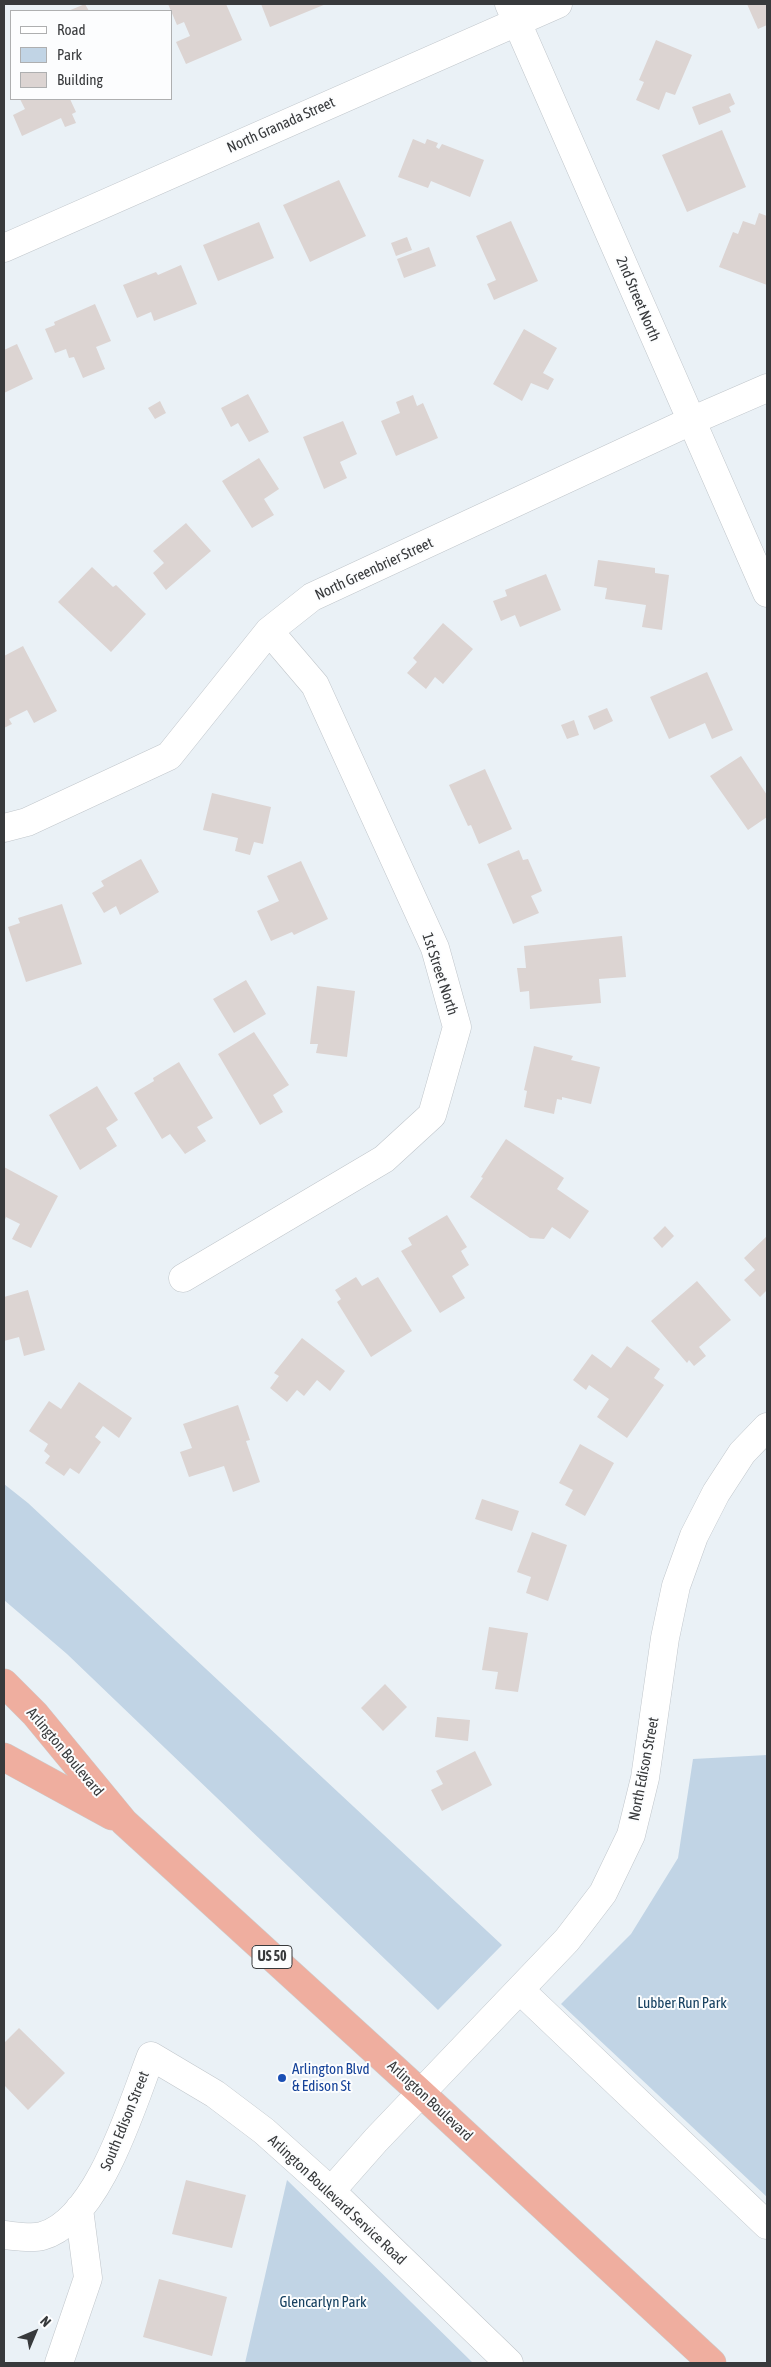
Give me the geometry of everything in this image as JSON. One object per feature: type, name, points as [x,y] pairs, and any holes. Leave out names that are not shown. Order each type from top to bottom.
[{"type":"highway","name":"Arlington Boulevard","points":[[4,1683],[36,1714],[124,1822],[421,2093],[712,2363]]},
{"type":"highway","name":"Arlington Boulevard","points":[[4,1757],[124,1822]]},
{"type":"street","name":"North Granada Street","points":[[4,248],[514,12],[558,4]]},
{"type":"street","name":"2nd Street North","points":[[514,12],[767,594]]},
{"type":"street","name":"North Greenbrier Street","points":[[4,828],[27,822],[169,756],[269,631],[312,597],[691,421],[767,388]]},
{"type":"street","name":"1st Street North","points":[[184,1278],[384,1159],[391,1153],[432,1115],[457,1027],[435,948],[315,685],[269,631]]},
{"type":"street","name":"North Edison Street","points":[[421,2093],[520,1990],[584,1920],[598,1900],[631,1835],[645,1778],[666,1638],[676,1586],[694,1536],[716,1493],[742,1453],[767,1427]]},
{"type":"street","points":[[520,1990],[767,2225]]},
{"type":"street","name":"Arlington Boulevard Service Road","points":[[151,2056],[215,2094],[237,2110],[331,2191],[509,2363]]},
{"type":"street","name":"South Edison Street","points":[[4,2236],[42,2236],[62,2225],[79,2209],[106,2171],[151,2056]]},
{"type":"street","points":[[331,2191],[421,2093]]},
{"type":"street","points":[[58,2363],[88,2278],[79,2209]]},
{"type":"green space","points":[[4,1484],[28,1503],[502,1945],[438,2010],[67,1654],[4,1600]]},
{"type":"green space","name":"Lubber Run Park","points":[[767,1755],[767,2197],[561,2004],[631,1934],[678,1858],[693,1759]]},
{"type":"green space","name":"Glencarlyn Park","points":[[287,2180],[473,2363],[245,2363]]},
{"type":"building","points":[[85,4],[88,10],[70,10]]},
{"type":"building","points":[[168,4],[226,4],[242,40],[186,64],[176,42],[190,36],[184,22],[177,25]]},
{"type":"building","points":[[261,4],[326,4],[270,27]]},
{"type":"building","points":[[747,4],[767,4],[767,25],[758,29]]},
{"type":"building","points":[[656,40],[692,55],[675,95],[666,92],[659,110],[636,100],[644,82],[639,80]]},
{"type":"building","points":[[730,93],[735,104],[729,107],[731,112],[699,125],[692,107]]},
{"type":"building","points":[[20,100],[70,100],[76,112],[72,114],[76,123],[65,127],[61,118],[22,136],[13,115],[25,109]]},
{"type":"building","points":[[722,130],[746,187],[687,212],[662,155]]},
{"type":"building","points":[[413,139],[425,144],[427,139],[438,143],[436,147],[439,149],[442,144],[484,160],[470,197],[431,181],[428,188],[398,177]]},
{"type":"building","points":[[339,180],[366,236],[310,262],[283,205]]},
{"type":"building","points":[[759,213],[767,216],[767,285],[719,267],[733,232],[738,234],[743,221],[755,225]]},
{"type":"building","points":[[511,221],[538,281],[494,300],[487,284],[496,280],[476,236]]},
{"type":"building","points":[[259,222],[274,258],[218,281],[203,245]]},
{"type":"building","points":[[407,237],[412,250],[396,256],[391,243]]},
{"type":"building","points":[[429,247],[436,266],[404,278],[397,259]]},
{"type":"building","points":[[181,265],[197,304],[154,321],[151,312],[137,318],[123,285],[156,272],[158,275]]},
{"type":"building","points":[[95,304],[111,341],[96,347],[105,369],[83,378],[74,357],[69,358],[66,349],[55,353],[45,329],[55,325],[54,322]]},
{"type":"building","points":[[524,329],[557,348],[543,373],[554,379],[548,390],[531,383],[522,401],[493,384]]},
{"type":"building","points":[[17,344],[33,379],[4,393],[4,350]]},
{"type":"building","points":[[248,394],[269,432],[249,442],[238,423],[231,427],[221,408]]},
{"type":"building","points":[[413,395],[417,406],[423,403],[438,438],[396,456],[381,421],[400,413],[396,402]]},
{"type":"building","points":[[160,401],[166,413],[155,419],[148,408]]},
{"type":"building","points":[[343,421],[357,454],[340,462],[347,478],[324,489],[303,437]]},
{"type":"building","points":[[259,458],[279,489],[264,499],[274,515],[252,528],[222,481]]},
{"type":"building","points":[[186,523],[211,551],[166,590],[153,573],[164,563],[153,551]]},
{"type":"building","points":[[598,560],[655,568],[655,573],[669,575],[662,630],[642,627],[646,605],[605,599],[607,588],[594,586]]},
{"type":"building","points":[[92,567],[113,587],[116,585],[146,614],[111,652],[58,602]]},
{"type":"building","points":[[546,574],[561,610],[520,627],[515,615],[501,621],[493,601],[507,596],[505,590]]},
{"type":"building","points":[[443,623],[473,649],[443,684],[435,677],[426,689],[407,673],[417,662],[413,658]]},
{"type":"building","points":[[23,646],[57,711],[34,723],[27,710],[9,719],[12,724],[4,728],[4,656]]},
{"type":"building","points":[[707,672],[733,730],[712,739],[705,723],[669,739],[650,697]]},
{"type":"building","points":[[607,708],[613,721],[594,730],[588,716]]},
{"type":"building","points":[[574,720],[579,735],[567,739],[561,725]]},
{"type":"building","points":[[741,756],[767,795],[767,817],[748,830],[710,776]]},
{"type":"building","points":[[485,769],[512,829],[479,844],[471,825],[468,826],[449,785]]},
{"type":"building","points":[[212,793],[271,807],[263,844],[254,842],[250,855],[235,851],[238,838],[203,830]]},
{"type":"building","points":[[519,850],[523,860],[528,859],[542,891],[531,896],[539,913],[513,924],[487,864]]},
{"type":"building","points":[[141,859],[159,892],[120,915],[116,906],[104,913],[92,893],[104,886],[101,881]]},
{"type":"building","points":[[301,861],[328,919],[294,935],[292,932],[271,941],[257,911],[279,901],[267,876]]},
{"type":"building","points":[[62,904],[82,964],[26,982],[8,927],[20,923],[18,918]]},
{"type":"building","points":[[622,936],[626,977],[599,979],[601,1003],[530,1009],[529,991],[520,992],[517,968],[526,968],[524,946]]},
{"type":"building","points":[[246,980],[266,1014],[234,1033],[213,999]]},
{"type":"building","points":[[317,986],[355,991],[347,1057],[316,1053],[318,1044],[310,1044]]},
{"type":"building","points":[[254,1032],[289,1085],[273,1095],[283,1112],[260,1125],[218,1054]]},
{"type":"building","points":[[534,1046],[573,1056],[571,1060],[600,1067],[591,1104],[562,1097],[562,1100],[557,1099],[554,1114],[524,1107],[527,1091],[524,1090]]},
{"type":"building","points":[[179,1062],[213,1118],[197,1127],[206,1141],[185,1154],[170,1134],[162,1139],[134,1093],[154,1081],[153,1078]]},
{"type":"building","points":[[97,1086],[118,1120],[106,1128],[117,1146],[80,1170],[49,1115]]},
{"type":"building","points":[[506,1139],[564,1178],[557,1189],[589,1211],[570,1239],[552,1227],[544,1239],[530,1238],[470,1197]]},
{"type":"building","points":[[4,1167],[58,1196],[31,1248],[12,1239],[20,1224],[6,1217],[4,1222]]},
{"type":"building","points":[[447,1215],[467,1247],[461,1251],[469,1265],[452,1276],[465,1298],[440,1313],[401,1251],[412,1245],[408,1238]]},
{"type":"building","points":[[665,1226],[674,1236],[662,1248],[653,1238]]},
{"type":"building","points":[[767,1236],[767,1290],[760,1297],[744,1280],[755,1270],[744,1258]]},
{"type":"building","points":[[356,1277],[362,1286],[378,1277],[412,1331],[371,1357],[337,1302],[341,1299],[335,1290]]},
{"type":"building","points":[[697,1281],[731,1320],[699,1347],[706,1356],[694,1366],[689,1360],[687,1363],[651,1321]]},
{"type":"building","points":[[28,1290],[45,1350],[24,1356],[19,1337],[4,1341],[4,1297]]},
{"type":"building","points":[[302,1338],[345,1371],[330,1391],[317,1380],[304,1396],[297,1390],[287,1402],[270,1388],[279,1376],[274,1373]]},
{"type":"building","points":[[627,1346],[660,1369],[654,1378],[664,1385],[627,1438],[597,1417],[609,1399],[589,1385],[586,1390],[573,1380],[592,1354],[611,1368]]},
{"type":"building","points":[[79,1382],[132,1418],[119,1438],[103,1426],[95,1437],[101,1442],[79,1474],[70,1468],[64,1476],[45,1463],[50,1456],[44,1451],[48,1444],[29,1431],[49,1401],[61,1409]]},
{"type":"building","points":[[238,1405],[250,1440],[246,1441],[260,1482],[233,1492],[224,1466],[189,1477],[180,1452],[192,1448],[183,1424]]},
{"type":"building","points":[[580,1444],[614,1463],[585,1516],[565,1505],[573,1490],[559,1483]]},
{"type":"building","points":[[482,1499],[519,1511],[512,1531],[475,1519]]},
{"type":"building","points":[[532,1532],[567,1545],[548,1601],[526,1593],[531,1577],[517,1572]]},
{"type":"building","points":[[489,1627],[528,1633],[518,1692],[495,1689],[498,1672],[482,1670]]},
{"type":"building","points":[[385,1684],[407,1707],[383,1731],[361,1708]]},
{"type":"building","points":[[437,1717],[470,1720],[468,1741],[435,1737]]},
{"type":"building","points":[[475,1751],[492,1785],[442,1811],[431,1790],[443,1784],[436,1771]]},
{"type":"building","points":[[19,2028],[65,2073],[28,2110],[4,2085],[4,2043]]},
{"type":"building","points":[[186,2180],[246,2195],[232,2248],[172,2234]]},
{"type":"building","points":[[159,2279],[227,2297],[212,2356],[143,2337]]},
{"type":"place","name":"Arlington Blvd & Edison St","points":[[282,2078]]}]
